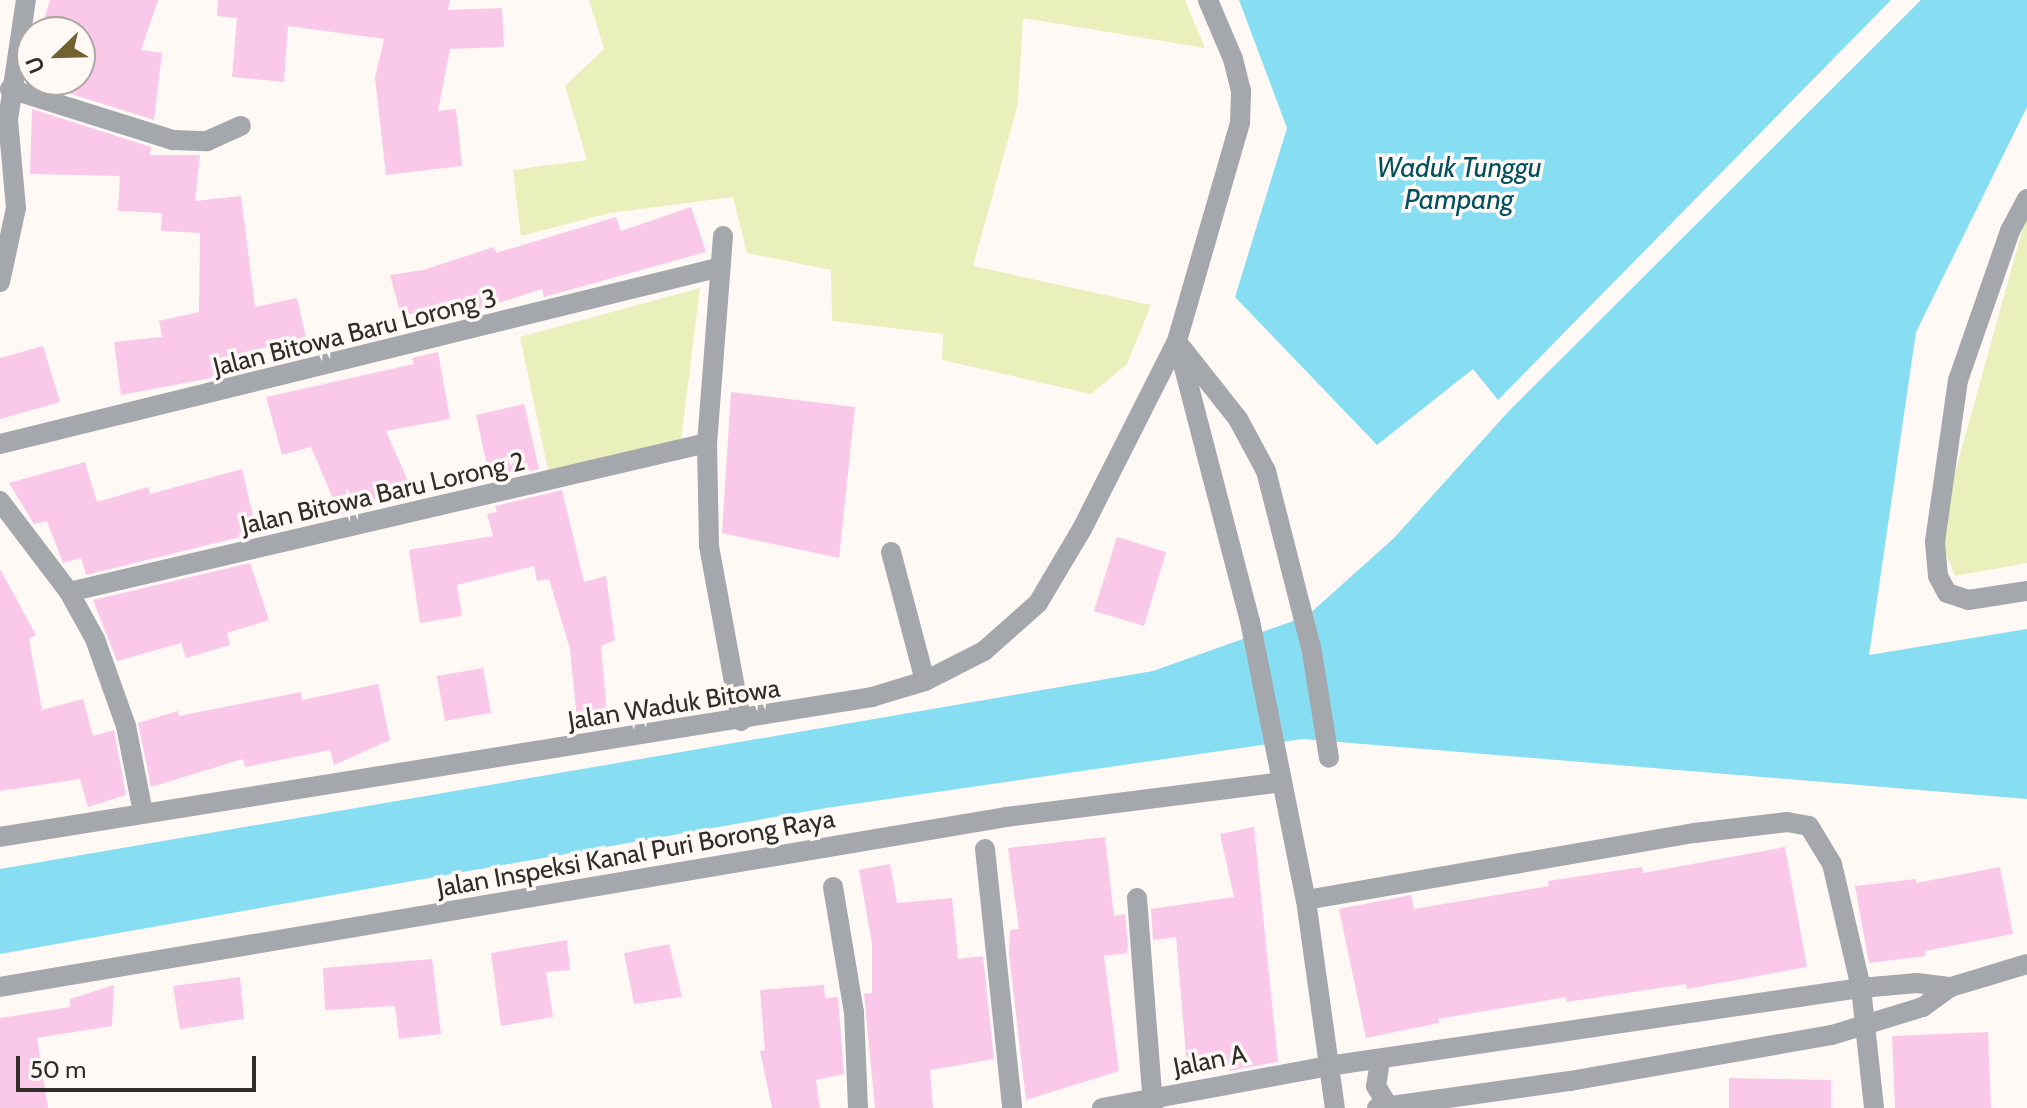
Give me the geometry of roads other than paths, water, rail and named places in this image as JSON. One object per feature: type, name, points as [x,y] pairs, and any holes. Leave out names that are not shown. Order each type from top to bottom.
[{"type":"street","points":[[0,282],[8,208],[10,89],[26,0]]},
{"type":"street","name":"Jalan Waduk Bitowa","points":[[0,837],[741,721],[872,697],[925,681],[984,651],[1038,603],[1108,480],[1177,341],[1240,123],[1241,91],[1233,59],[1208,0]]},
{"type":"street","points":[[10,89],[173,140],[207,141],[241,126]]},
{"type":"street","points":[[2027,199],[2010,231],[1958,380],[1935,542],[1938,576],[1947,593],[1968,600],[2027,591]]},
{"type":"street","points":[[723,236],[707,443],[709,546],[741,721]]},
{"type":"street","name":"Jalan Bitowa Baru Lorong 3","points":[[0,444],[721,267]]},
{"type":"street","points":[[1177,341],[1250,621],[1306,900],[1335,1108]]},
{"type":"street","points":[[1177,341],[1238,419],[1266,471],[1312,652],[1329,758]]},
{"type":"street","name":"Jalan Bitowa Baru Lorong 2","points":[[69,592],[707,443]]},
{"type":"street","points":[[0,501],[69,592],[117,694],[143,813]]},
{"type":"street","points":[[891,552],[925,681]]},
{"type":"street","name":"Jalan Inspeksi Kanal Puri Borong Raya","points":[[0,987],[1006,817],[1281,775]]},
{"type":"street","points":[[1306,900],[1695,833],[1787,822],[1809,826],[1823,843],[1861,988],[1868,1027],[1874,1108]]},
{"type":"street","points":[[985,849],[1012,1108]]},
{"type":"street","points":[[833,887],[854,1012],[858,1108]]},
{"type":"street","points":[[1137,898],[1153,1103]]},
{"type":"street","points":[[1380,1061],[1376,1086],[1383,1107],[1570,1081],[1868,1027],[1923,1007],[1951,987],[2027,964]]},
{"type":"street","name":"Jalan A","points":[[1102,1108],[1153,1103],[1328,1066],[1380,1061],[1861,988],[1917,983],[1951,987]]},
{"type":"water","name":"Waduk Tunggu Pampang","points":[[1239,0],[1891,0],[1498,400],[1473,369],[1377,445],[1235,297],[1287,128]]},
{"type":"water","points":[[1921,0],[2027,0],[2027,107],[1916,332],[1869,655],[2027,629],[2027,799],[1303,739],[826,808],[0,954],[0,869],[1153,671],[1307,616],[1394,538],[1508,412]]}]
